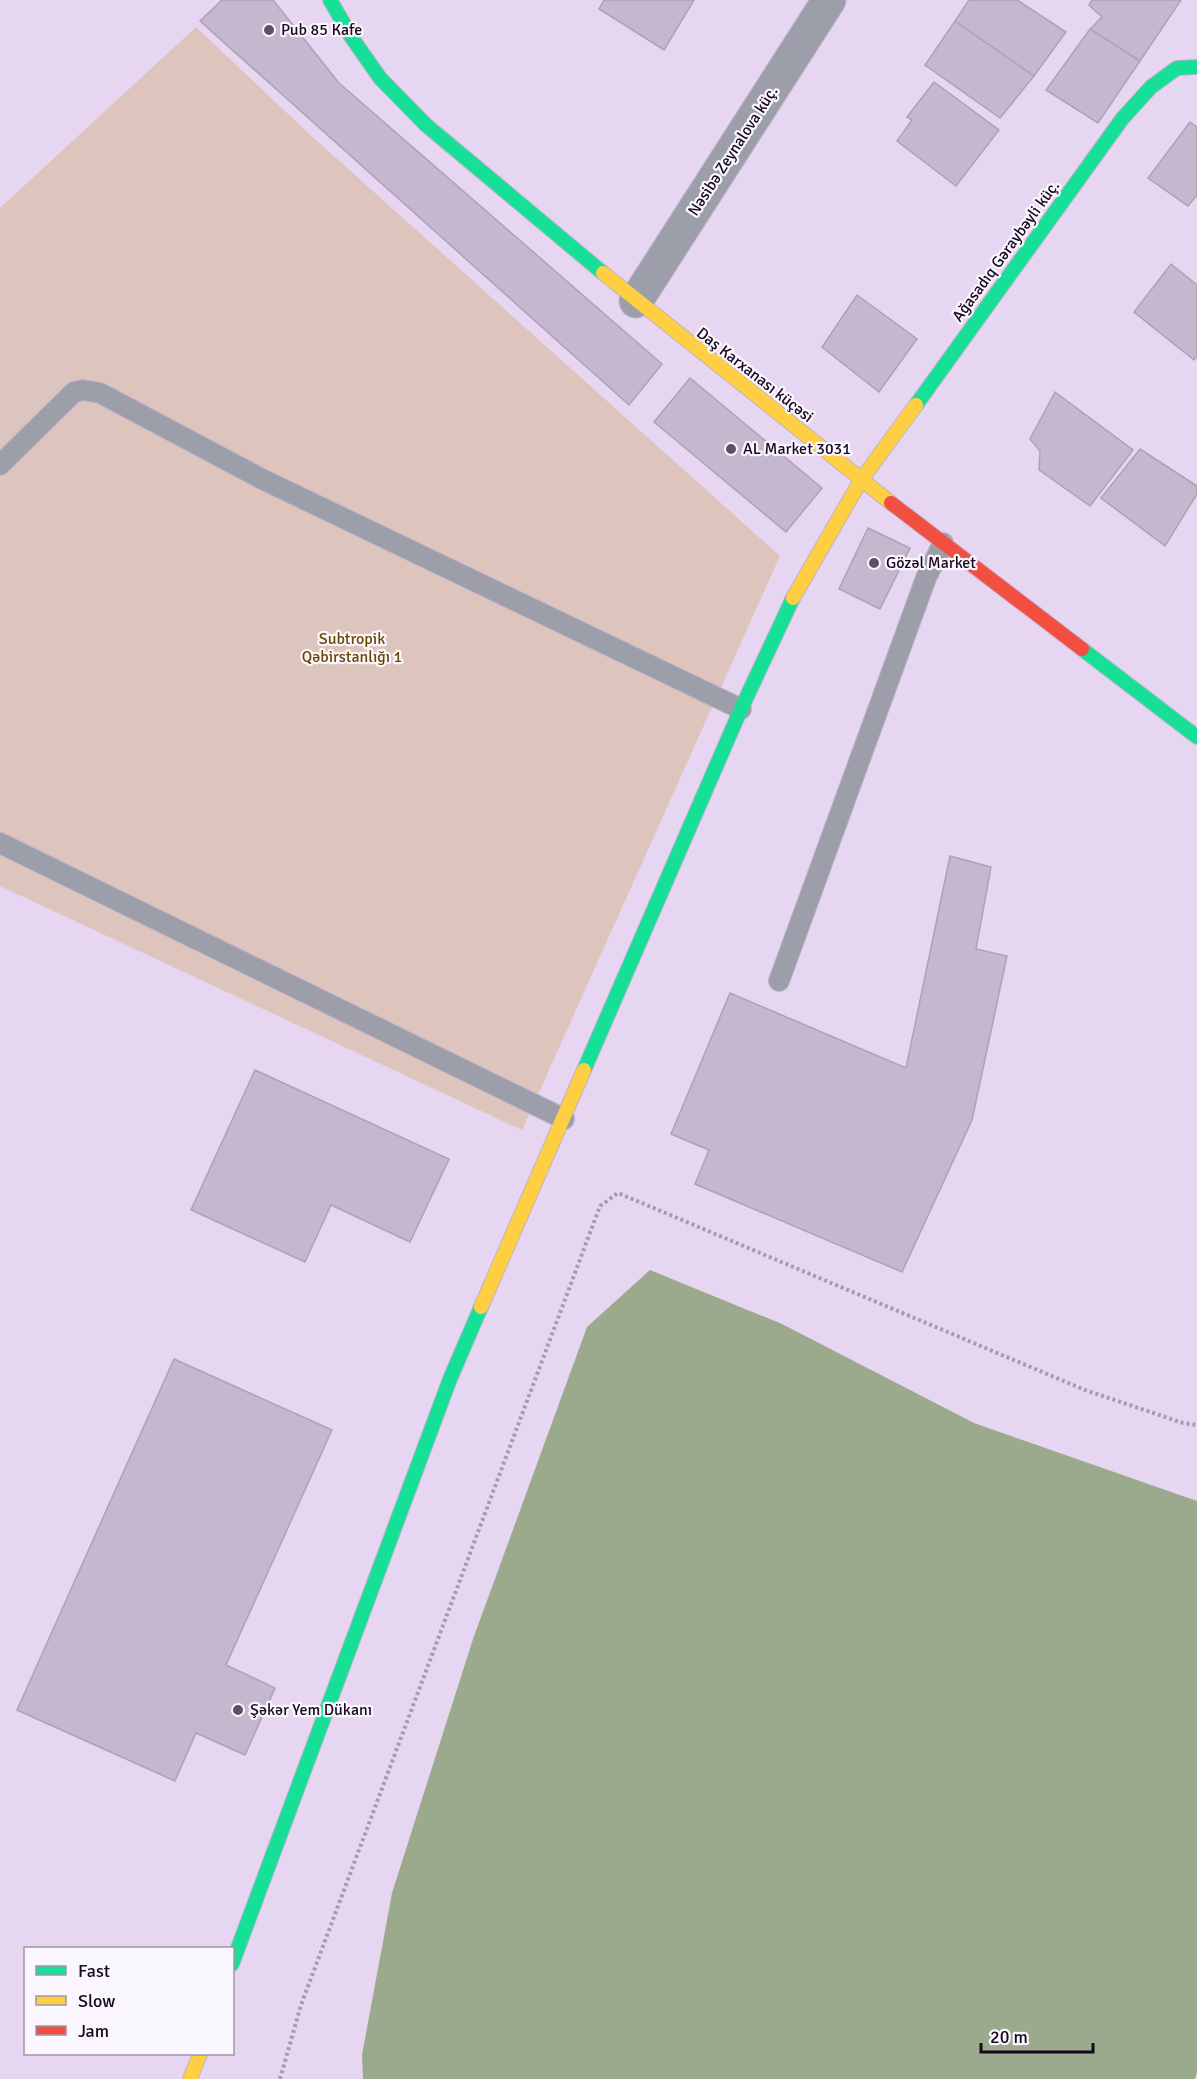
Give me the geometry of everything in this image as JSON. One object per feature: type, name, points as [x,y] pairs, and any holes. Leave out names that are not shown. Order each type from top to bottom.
[{"type":"street","name":"Daş Karxanası küçəsi","points":[[330,0],[352,38],[380,78],[426,125],[636,301],[861,480],[1197,737]]},
{"type":"street","name":"Nəsibə Zeynalova küç.","points":[[636,301],[829,0]]},
{"type":"street","name":"Ağasadıq Gəraybəyli küç.","points":[[234,1959],[450,1379],[784,614],[861,480],[1122,119],[1150,87],[1178,68],[1197,67]]},
{"type":"street","points":[[190,2079],[200,2055]]},
{"type":"lane","points":[[0,465],[74,392],[83,390],[100,393],[264,480],[741,709]]},
{"type":"lane","points":[[779,981],[926,578],[943,543]]},
{"type":"lane","points":[[0,843],[564,1119]]},
{"type":"path","points":[[280,2079],[306,1994],[600,1206],[618,1193],[1085,1390],[1183,1423],[1197,1425]]},
{"type":"green space","name":"Subtropik Qəbirstanlığı 1","points":[[196,27],[307,132],[780,556],[522,1130],[0,886],[0,208]]},
{"type":"shaded area","points":[[650,1270],[782,1324],[974,1423],[1197,1501],[1197,2072],[1195,2079],[363,2079],[362,2055],[392,1893],[473,1639],[587,1327]]},
{"type":"building","points":[[222,0],[273,0],[339,83],[662,364],[629,405],[200,21]]},
{"type":"building","points":[[604,0],[694,0],[664,50],[599,9]]},
{"type":"building","points":[[969,0],[1017,0],[1066,32],[1034,76],[955,21]]},
{"type":"building","points":[[1092,0],[1181,0],[1140,61],[1090,29],[1102,17],[1089,5]]},
{"type":"building","points":[[955,21],[1034,76],[1000,118],[925,65]]},
{"type":"building","points":[[1090,29],[1140,61],[1098,123],[1046,90]]},
{"type":"building","points":[[934,82],[999,130],[956,186],[897,141],[912,120],[907,117]]},
{"type":"building","points":[[1190,122],[1197,127],[1197,195],[1188,206],[1148,178]]},
{"type":"building","points":[[1171,264],[1197,285],[1197,356],[1194,360],[1134,312]]},
{"type":"building","points":[[857,295],[917,339],[879,392],[822,347]]},
{"type":"building","points":[[690,378],[822,488],[786,532],[654,422]]},
{"type":"building","points":[[1055,392],[1133,450],[1090,506],[1039,470],[1040,451],[1030,439]]},
{"type":"building","points":[[1140,449],[1197,486],[1197,494],[1165,546],[1101,498]]},
{"type":"building","points":[[868,528],[910,548],[880,609],[839,589]]},
{"type":"building","points":[[950,856],[991,867],[976,949],[1007,956],[972,1120],[902,1272],[695,1184],[709,1150],[671,1134],[730,993],[906,1068]]},
{"type":"building","points":[[255,1070],[449,1159],[410,1242],[331,1205],[305,1262],[191,1210]]},
{"type":"building","points":[[174,1359],[332,1430],[226,1665],[275,1688],[245,1755],[196,1733],[175,1781],[17,1710]]},
{"type":"traffic: fast","points":[[330,0],[352,38],[380,78],[426,125],[603,273]]},
{"type":"traffic: fast","points":[[916,405],[1122,119],[1151,87],[1177,68],[1197,67]]},
{"type":"traffic: fast","points":[[584,1070],[741,709],[793,598]]},
{"type":"traffic: fast","points":[[1082,649],[1197,737]]},
{"type":"traffic: fast","points":[[234,1959],[450,1379],[481,1307]]},
{"type":"traffic: slow","points":[[603,273],[891,503]]},
{"type":"traffic: slow","points":[[793,598],[861,480],[916,405]]},
{"type":"traffic: slow","points":[[481,1307],[584,1070]]},
{"type":"traffic: slow","points":[[190,2079],[200,2055]]},
{"type":"traffic: jam","points":[[891,503],[1082,649]]},
{"type":"place","name":"Pub 85 Kafe","points":[[269,30]]},
{"type":"place","name":"AL Market 3031","points":[[731,449]]},
{"type":"place","name":"Gözəl Market","points":[[874,563]]},
{"type":"place","name":"Şəkər Yem Dükanı","points":[[238,1710]]}]
